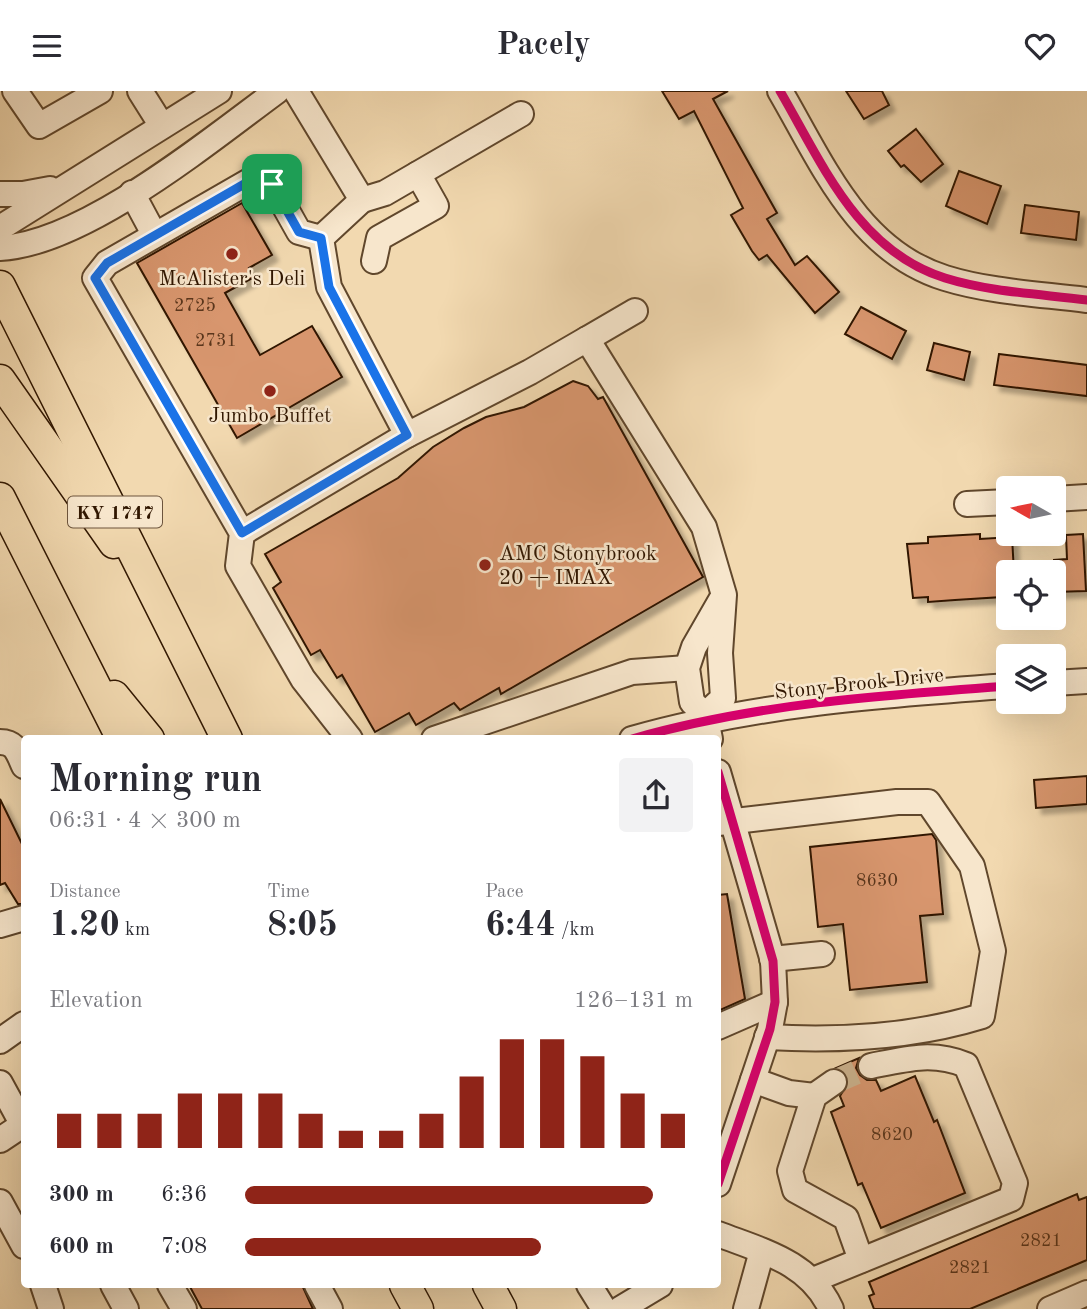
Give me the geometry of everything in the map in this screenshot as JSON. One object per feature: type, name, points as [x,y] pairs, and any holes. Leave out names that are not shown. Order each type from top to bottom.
[{"type":"main road","name":"KY 1747","points":[[0,286],[225,735]]},
{"type":"main road","points":[[0,380],[172,627]]},
{"type":"main road","points":[[0,498],[120,735]]},
{"type":"main road","points":[[75,646],[146,735]]},
{"type":"main road","points":[[407,1288],[418,1309]]},
{"type":"main road","points":[[490,1288],[500,1309]]},
{"type":"street","points":[[15,91],[39,127],[100,91]]},
{"type":"street","points":[[140,91],[166,172]]},
{"type":"street","points":[[0,228],[219,91]]},
{"type":"street","points":[[0,248],[20,247],[69,228],[132,193],[166,172],[277,91]]},
{"type":"street","points":[[296,91],[362,200]]},
{"type":"street","points":[[780,91],[856,217],[898,255],[943,278],[1087,300]]},
{"type":"street","points":[[321,238],[362,200],[385,193],[522,114]]},
{"type":"street","points":[[374,261],[379,239],[436,206],[418,174]]},
{"type":"street","points":[[321,238],[299,232],[272,184],[260,175],[107,263],[95,278],[242,533],[238,566],[303,679],[347,735]]},
{"type":"street","points":[[0,194],[23,194],[65,186]]},
{"type":"street","points":[[132,193],[154,235]]},
{"type":"street","points":[[321,238],[329,287],[407,435]]},
{"type":"street","points":[[242,533],[407,435],[530,372],[635,311]]},
{"type":"street","points":[[587,338],[704,527],[724,595],[720,653],[723,698],[707,725],[692,702],[687,668],[694,647],[724,595]]},
{"type":"street","points":[[1066,498],[1087,497]]},
{"type":"street","points":[[967,504],[996,503]]},
{"type":"street","points":[[446,735],[632,672],[687,668]]},
{"type":"street","points":[[1066,682],[1087,681]]},
{"type":"street","name":"Stony Brook Drive","points":[[653,735],[812,703],[996,687]]},
{"type":"street","points":[[0,742],[16,748],[21,759]]},
{"type":"street","points":[[721,796],[724,821],[772,959],[775,1002],[767,1037],[721,1175]]},
{"type":"street","points":[[724,821],[897,802],[928,802],[972,866],[993,951],[982,1016],[948,1027],[830,1039],[767,1037]]},
{"type":"street","points":[[0,925],[21,919]]},
{"type":"street","points":[[772,959],[822,954]]},
{"type":"street","points":[[721,1026],[775,1002]]},
{"type":"street","points":[[0,1041],[21,1026]]},
{"type":"street","points":[[813,1280],[1011,1199],[1015,1183],[966,1065],[948,1058],[924,1055],[871,1066]]},
{"type":"street","points":[[753,1080],[789,1093],[824,1089],[790,1171],[795,1189],[846,1219],[861,1260]]},
{"type":"street","points":[[0,1083],[21,1120]]},
{"type":"street","points":[[0,1140],[21,1127]]},
{"type":"street","points":[[0,1202],[21,1240]]},
{"type":"street","points":[[721,1235],[789,1261],[813,1280],[831,1309]]},
{"type":"street","points":[[746,1309],[762,1251]]},
{"type":"street","points":[[44,1288],[51,1309]]},
{"type":"street","points":[[115,1288],[126,1309]]},
{"type":"street","points":[[319,1288],[330,1309]]},
{"type":"street","points":[[591,1288],[604,1309]]},
{"type":"street","points":[[620,1309],[655,1288]]},
{"type":"street","points":[[1050,1309],[1087,1293]]},
{"type":"building","points":[[662,91],[728,91],[713,99],[777,213],[767,219],[795,265],[807,256],[839,292],[815,313],[767,255],[759,260],[752,251],[731,215],[743,208],[694,111],[679,119]]},
{"type":"building","points":[[846,91],[882,91],[889,105],[864,119]]},
{"type":"building","points":[[916,129],[943,164],[921,182],[904,165],[901,167],[888,151]]},
{"type":"building","points":[[959,171],[1001,186],[987,224],[946,206]]},
{"type":"building","points":[[242,203],[272,255],[249,268],[254,277],[225,293],[260,355],[312,326],[342,377],[237,438],[137,263]]},
{"type":"building","points":[[1025,205],[1079,212],[1076,240],[1021,233]]},
{"type":"building","points":[[861,307],[906,331],[892,359],[845,334]]},
{"type":"building","points":[[934,343],[970,352],[964,380],[927,370]]},
{"type":"building","points":[[999,354],[1087,365],[1087,396],[994,385]]},
{"type":"building","name":"AMC Stonybrook 20 + IMAX","points":[[573,381],[588,386],[598,399],[603,397],[703,577],[501,694],[499,688],[460,710],[454,703],[416,725],[409,713],[375,732],[342,675],[337,678],[320,650],[311,655],[273,588],[281,582],[265,554],[398,478],[433,447],[464,428],[486,417],[524,407]]},
{"type":"building","points":[[980,534],[980,539],[996,538],[996,546],[1013,546],[1013,560],[996,560],[996,597],[928,602],[928,597],[913,598],[907,544],[928,543],[928,537]]},
{"type":"building","points":[[1083,534],[1086,591],[1066,592],[1066,560],[1054,560],[1067,559],[1066,535]]},
{"type":"building","points":[[1087,776],[1087,804],[1036,808],[1034,780]]},
{"type":"building","points":[[0,799],[21,842],[21,904],[18,904],[5,883],[0,885]]},
{"type":"building","points":[[932,834],[936,840],[943,914],[920,916],[927,982],[850,990],[843,924],[818,927],[810,847]]},
{"type":"building","points":[[727,894],[745,999],[721,1010],[721,895]]},
{"type":"building","points":[[859,1058],[856,1068],[860,1075],[867,1080],[876,1080],[881,1091],[915,1076],[934,1122],[937,1120],[965,1193],[881,1228],[862,1183],[858,1185],[831,1112],[844,1106],[840,1096],[849,1081],[846,1073],[836,1068]]},
{"type":"building","points":[[1077,1194],[1079,1200],[1087,1197],[1087,1260],[970,1309],[874,1309],[869,1296],[874,1294],[869,1282]]},
{"type":"building","points":[[191,1288],[303,1288],[313,1309],[202,1309]]},
{"type":"tunnel","points":[[834,1082],[871,1066]]},
{"type":"cycle path","points":[[780,91],[828,175],[866,226],[888,248],[915,265],[962,283],[997,290],[1087,300]]},
{"type":"cycle path","points":[[647,735],[771,709],[866,697],[996,687]]},
{"type":"cycle path","points":[[721,782],[773,961],[775,1002],[770,1029],[721,1175]]},
{"type":"place","name":"McAlister's Deli","points":[[232,254]]},
{"type":"place","name":"Jumbo Buffet","points":[[270,391]]},
{"type":"place","name":"AMC Stonybrook 20 + IMAX","points":[[485,565]]},
{"type":"route","points":[[260,175],[272,184],[299,232],[321,238],[329,287],[407,435],[242,533],[95,278],[107,263],[245,181],[260,175]]}]
